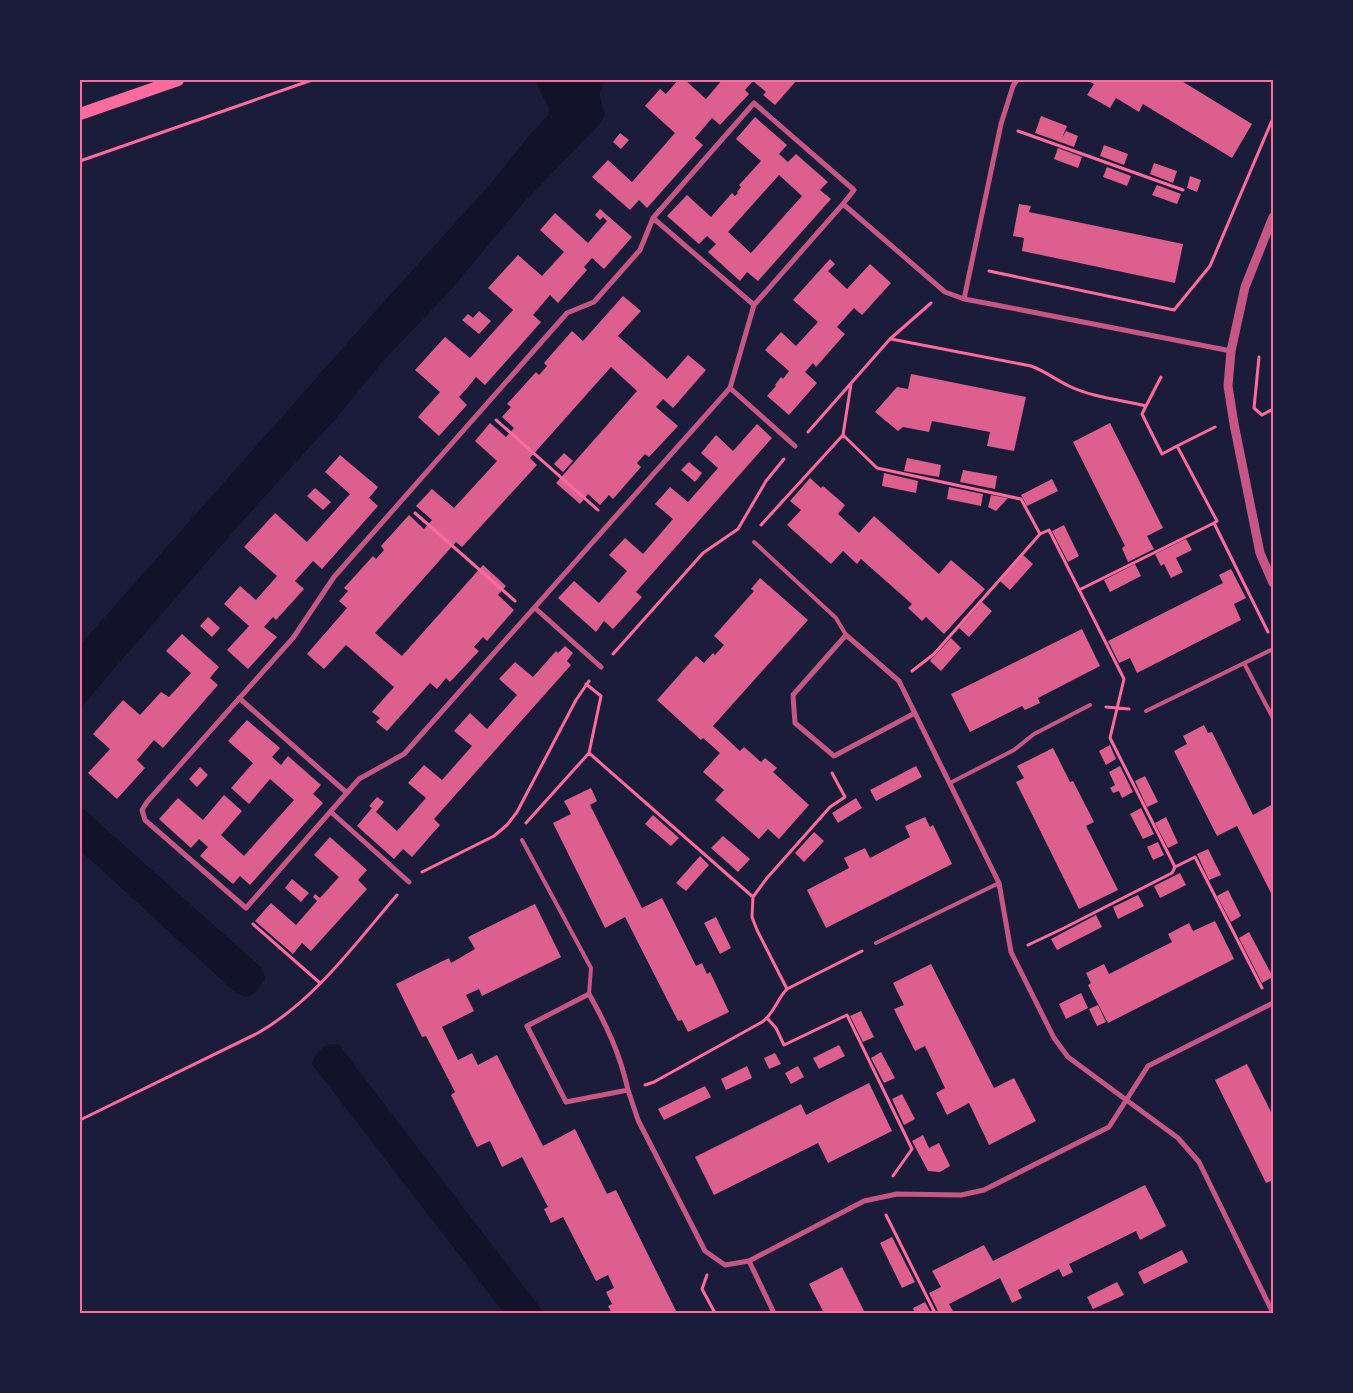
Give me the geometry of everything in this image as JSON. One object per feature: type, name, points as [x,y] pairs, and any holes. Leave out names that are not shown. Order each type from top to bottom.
[{"type":"main road","points":[[80,114],[178,80]]},
{"type":"street","points":[[964,299],[1001,124],[1012,86],[1016,80]]},
{"type":"street","points":[[754,103],[854,190],[843,204],[754,305],[730,388],[404,754],[359,780],[246,908],[145,820],[142,810],[147,802],[293,638],[334,577],[567,313],[594,302],[640,250],[653,218],[754,103]]},
{"type":"street","points":[[843,204],[945,292],[964,299],[1231,351]]},
{"type":"street","points":[[653,218],[754,305]]},
{"type":"street","points":[[1273,218],[1245,287],[1231,351],[1228,386],[1260,552],[1273,583]]},
{"type":"street","points":[[730,388],[795,446]]},
{"type":"street","points":[[535,608],[601,667]]},
{"type":"street","points":[[915,713],[834,756],[795,723],[793,695],[846,635],[899,681],[915,713],[950,783],[999,883],[1011,952],[1054,1038],[1068,1057],[1178,1138],[1199,1162],[1273,1313]]},
{"type":"street","points":[[239,698],[347,793]]},
{"type":"street","points":[[331,812],[408,882]]},
{"type":"street","points":[[628,1090],[566,1102],[527,1026],[590,994],[609,1030],[638,1120],[705,1251],[725,1265],[749,1261],[864,1202],[897,1194],[960,1195],[984,1190],[1109,1127],[1148,1066],[1272,1004]]},
{"type":"street","points":[[749,1261],[774,1313]]},
{"type":"lane","points":[[754,542],[836,618],[846,635]]},
{"type":"lane","points":[[1146,711],[1273,649]]},
{"type":"lane","points":[[1244,663],[1273,718]]},
{"type":"lane","points":[[950,783],[1014,750],[1034,734],[1090,705]]},
{"type":"lane","points":[[522,840],[591,968],[590,994]]},
{"type":"lane","points":[[876,943],[999,883]]},
{"type":"path","points":[[80,161],[312,80]]},
{"type":"path","points":[[971,267],[1174,310],[1210,266],[1273,118]]},
{"type":"path","points":[[1001,124],[1183,190]]},
{"type":"path","points":[[80,1120],[277,1022],[291,1012],[320,983],[408,882],[422,872],[494,836],[507,825],[517,812],[586,684],[703,553],[738,529],[766,481],[890,338],[945,292]]},
{"type":"path","points":[[890,338],[1031,366],[1080,390],[1146,406]]},
{"type":"path","points":[[1259,357],[1254,408],[1262,414],[1273,409]]},
{"type":"path","points":[[1161,377],[1142,414],[1162,454],[1217,426]]},
{"type":"path","points":[[756,531],[843,435],[851,383]]},
{"type":"path","points":[[504,426],[596,509]]},
{"type":"path","points":[[843,435],[877,468],[1021,499],[1040,534]]},
{"type":"path","points":[[1177,446],[1216,522],[1214,523],[1269,634]]},
{"type":"path","points":[[424,521],[514,600]]},
{"type":"path","points":[[1079,590],[1214,523]]},
{"type":"path","points":[[899,681],[934,654],[1040,534],[1049,530],[1124,679],[1110,738],[1175,867]]},
{"type":"path","points":[[523,827],[589,753],[601,696],[586,684]]},
{"type":"path","points":[[1090,705],[1146,711]]},
{"type":"path","points":[[589,753],[753,897]]},
{"type":"path","points":[[787,989],[752,917],[753,897],[767,878],[830,807],[845,797],[831,771],[834,756]]},
{"type":"path","points":[[1011,952],[1064,928],[1172,873],[1175,867],[1195,857],[1272,1004]]},
{"type":"path","points":[[246,908],[253,924],[320,983]]},
{"type":"path","points":[[628,1090],[654,1082],[767,1018],[787,989],[876,943]]},
{"type":"path","points":[[767,1018],[776,1028],[784,1045],[847,1015],[912,1149],[878,1198],[935,1313]]},
{"type":"path","points":[[714,1257],[702,1289],[715,1313]]},
{"type":"shaded area","points":[[539,80],[605,80],[600,90],[600,98],[605,115],[598,126],[524,202],[450,291],[383,361],[337,417],[246,517],[80,708],[80,645],[492,182],[548,115],[549,108],[536,83]]},
{"type":"shaded area","points":[[80,806],[263,969],[265,979],[255,993],[246,997],[236,993],[80,850]]},
{"type":"shaded area","points":[[330,1044],[339,1045],[544,1313],[504,1313],[312,1064],[318,1051]]},
{"type":"building","points":[[678,80],[685,80],[706,99],[722,80],[797,80],[775,105],[763,95],[766,92],[753,81],[745,90],[749,94],[720,125],[712,118],[695,138],[703,145],[647,208],[639,200],[630,210],[592,177],[608,160],[632,182],[675,133],[645,106],[660,89],[666,94]]},
{"type":"building","points":[[1086,80],[1180,80],[1252,124],[1232,158],[1143,104],[1139,112],[1116,98],[1110,108],[1087,95],[1094,84]]},
{"type":"building","points":[[1041,116],[1067,126],[1062,138],[1066,131],[1078,136],[1074,147],[1035,133]]},
{"type":"building","points":[[755,117],[787,145],[779,154],[788,162],[796,154],[828,182],[820,190],[831,199],[758,281],[747,272],[740,281],[708,252],[716,244],[707,236],[699,244],[667,216],[687,195],[711,217],[732,193],[735,196],[738,193],[741,187],[739,185],[761,161],[736,139]],"holes":[[[779,175],[802,196],[751,253],[728,232]]]},
{"type":"building","points":[[620,133],[629,140],[621,149],[613,142]]},
{"type":"building","points":[[1104,145],[1128,154],[1124,165],[1100,156]]},
{"type":"building","points":[[1058,148],[1082,157],[1078,168],[1054,159]]},
{"type":"building","points":[[1154,163],[1177,171],[1173,183],[1150,174]]},
{"type":"building","points":[[1107,167],[1131,176],[1127,186],[1103,177]]},
{"type":"building","points":[[1190,176],[1201,180],[1197,192],[1187,188]]},
{"type":"building","points":[[1157,185],[1181,194],[1177,204],[1152,195]]},
{"type":"building","points":[[1019,204],[1031,206],[1029,212],[1183,244],[1175,283],[1022,251],[1024,238],[1013,236]]},
{"type":"building","points":[[600,209],[632,237],[604,269],[592,258],[584,267],[587,270],[558,303],[550,295],[533,315],[541,322],[485,385],[476,377],[459,397],[467,405],[439,436],[418,417],[440,392],[415,370],[445,337],[470,358],[513,310],[488,288],[518,255],[542,276],[564,252],[540,230],[555,213],[588,243],[607,221],[603,217],[600,220],[595,215]]},
{"type":"building","points":[[830,259],[835,264],[828,271],[847,289],[870,264],[891,283],[862,315],[854,308],[837,327],[845,334],[816,367],[813,363],[805,372],[817,383],[789,415],[767,396],[781,377],[783,379],[789,371],[765,350],[781,332],[796,346],[818,322],[793,300]]},
{"type":"building","points":[[623,296],[641,311],[618,336],[667,379],[688,355],[706,370],[673,408],[663,399],[656,407],[678,426],[649,457],[645,454],[637,463],[641,467],[613,499],[609,495],[600,505],[588,494],[580,504],[556,483],[637,391],[611,367],[530,458],[537,465],[462,547],[456,542],[375,633],[402,656],[483,565],[506,586],[498,595],[514,610],[487,641],[483,637],[474,647],[479,651],[450,682],[446,678],[437,689],[430,683],[387,731],[376,722],[380,718],[372,712],[394,687],[346,645],[324,669],[307,654],[347,608],[339,601],[348,591],[344,588],[373,556],[376,559],[384,550],[381,546],[409,515],[424,529],[432,520],[416,506],[432,489],[454,508],[497,461],[475,441],[490,423],[506,437],[514,428],[502,417],[511,407],[507,404],[536,372],[539,375],[547,366],[544,363],[572,331],[583,341]]},
{"type":"building","points":[[479,311],[491,321],[479,334],[462,320],[468,314],[473,318]]},
{"type":"building","points":[[911,374],[1026,397],[1014,451],[987,446],[990,432],[932,421],[929,432],[903,427],[898,431],[875,412],[897,387],[908,389]]},
{"type":"building","points":[[1110,423],[1163,528],[1147,536],[1154,549],[1128,562],[1122,548],[1125,546],[1073,442]]},
{"type":"building","points":[[757,424],[772,438],[636,592],[642,597],[613,629],[604,621],[596,632],[558,598],[574,581],[599,603],[627,571],[609,555],[625,538],[643,554],[673,519],[655,504],[670,487],[688,502],[718,468],[701,453],[716,435],[733,451]]},
{"type":"building","points":[[564,453],[573,461],[563,472],[554,464]]},
{"type":"building","points":[[340,455],[378,487],[369,498],[378,506],[322,569],[313,561],[295,581],[304,589],[276,620],[273,617],[264,627],[277,637],[248,669],[227,650],[249,626],[224,604],[240,586],[256,600],[277,576],[244,547],[275,513],[307,542],[350,494],[325,472]]},
{"type":"building","points":[[907,458],[941,465],[939,477],[904,471]]},
{"type":"building","points":[[689,462],[702,473],[695,482],[681,470]]},
{"type":"building","points":[[963,470],[997,476],[995,489],[960,482]]},
{"type":"building","points":[[884,473],[918,481],[916,493],[882,486]]},
{"type":"building","points":[[810,478],[821,488],[823,486],[845,505],[838,514],[859,533],[874,516],[939,574],[951,560],[985,589],[944,634],[926,617],[922,621],[908,608],[912,604],[861,559],[857,564],[843,551],[831,564],[787,525],[801,510],[790,501]]},
{"type":"building","points":[[1052,479],[1058,491],[1027,506],[1021,495]]},
{"type":"building","points":[[949,487],[983,494],[981,506],[947,499]]},
{"type":"building","points":[[315,488],[331,502],[323,510],[307,496]]},
{"type":"building","points":[[991,495],[1008,498],[996,511],[988,507]]},
{"type":"building","points":[[1064,525],[1079,556],[1068,562],[1052,531]]},
{"type":"building","points":[[1186,539],[1192,550],[1176,558],[1183,572],[1171,578],[1164,564],[1161,566],[1155,554]]},
{"type":"building","points":[[1023,555],[1033,564],[1010,590],[1000,581]]},
{"type":"building","points":[[1135,564],[1141,576],[1110,592],[1104,580]]},
{"type":"building","points":[[1231,569],[1246,598],[1234,604],[1241,620],[1137,673],[1130,658],[1119,663],[1108,641],[1223,583],[1219,575]]},
{"type":"building","points":[[760,578],[808,620],[713,726],[740,751],[744,747],[761,762],[765,758],[777,768],[773,772],[809,805],[779,839],[768,829],[759,839],[715,800],[724,790],[703,772],[720,753],[703,738],[701,740],[657,700],[696,656],[704,663],[724,645],[714,636],[754,591],[751,589]]},
{"type":"building","points":[[982,602],[992,611],[969,637],[959,628]]},
{"type":"building","points":[[208,617],[220,628],[212,637],[200,626]]},
{"type":"building","points":[[1082,629],[1100,666],[1038,698],[1040,703],[1025,710],[1022,706],[970,732],[951,694]]},
{"type":"building","points":[[182,634],[219,667],[210,678],[218,685],[163,748],[154,740],[137,760],[145,768],[117,799],[88,773],[110,749],[93,734],[123,700],[140,715],[161,692],[169,697],[191,673],[166,651]]},
{"type":"building","points":[[951,638],[961,648],[941,671],[930,661]]},
{"type":"building","points":[[565,646],[573,653],[567,661],[571,665],[434,819],[440,825],[412,857],[403,849],[394,859],[357,826],[372,808],[369,806],[377,797],[384,802],[376,812],[397,831],[426,798],[408,783],[424,765],[442,780],[472,746],[454,731],[470,713],[487,729],[517,695],[499,679],[515,662],[533,677],[556,651],[558,653]]},
{"type":"building","points":[[247,720],[280,748],[272,757],[281,765],[288,756],[321,785],[313,794],[323,803],[250,885],[240,876],[233,884],[200,856],[208,847],[199,839],[191,848],[159,819],[178,798],[203,820],[224,795],[242,811],[221,835],[244,856],[294,800],[270,779],[249,804],[231,788],[253,763],[228,741]]},
{"type":"building","points":[[1204,725],[1208,733],[1212,732],[1253,815],[1273,804],[1273,897],[1237,826],[1217,836],[1174,751],[1187,744],[1183,736]]},
{"type":"building","points":[[1110,745],[1116,759],[1106,765],[1099,751]]},
{"type":"building","points":[[1053,748],[1070,782],[1073,781],[1094,822],[1086,826],[1118,890],[1079,909],[1016,782],[1024,778],[1017,766]]},
{"type":"building","points":[[916,766],[922,777],[876,801],[870,790]]},
{"type":"building","points":[[1120,766],[1133,792],[1122,798],[1119,791],[1113,793],[1110,788],[1115,785],[1109,772]]},
{"type":"building","points":[[200,767],[208,775],[197,787],[189,779]]},
{"type":"building","points":[[1145,776],[1158,802],[1147,807],[1135,781]]},
{"type":"building","points":[[591,788],[597,801],[590,805],[642,908],[662,898],[696,966],[702,963],[707,974],[710,972],[729,1012],[688,1032],[682,1020],[678,1021],[625,917],[605,928],[553,823],[571,814],[564,801]]},
{"type":"building","points":[[856,798],[862,808],[838,823],[832,813]]},
{"type":"building","points":[[1141,808],[1154,834],[1143,839],[1130,814]]},
{"type":"building","points":[[653,815],[679,838],[671,846],[645,824]]},
{"type":"building","points":[[925,817],[930,827],[933,825],[952,864],[826,928],[807,890],[849,868],[844,858],[865,848],[870,858],[910,837],[905,826]]},
{"type":"building","points":[[1166,817],[1178,843],[1168,848],[1155,823]]},
{"type":"building","points":[[814,832],[824,841],[804,862],[795,853]]},
{"type":"building","points":[[723,836],[750,859],[738,872],[711,848]]},
{"type":"building","points":[[330,837],[367,870],[358,880],[367,889],[311,951],[302,943],[293,954],[255,921],[271,903],[296,925],[317,901],[313,897],[315,894],[320,898],[339,877],[314,855]]},
{"type":"building","points":[[1158,842],[1164,855],[1153,860],[1147,847]]},
{"type":"building","points":[[1208,849],[1221,875],[1209,880],[1197,854]]},
{"type":"building","points":[[700,856],[709,865],[686,891],[676,883]]},
{"type":"building","points":[[1180,873],[1186,885],[1160,898],[1154,886]]},
{"type":"building","points":[[292,879],[309,893],[301,902],[285,888]]},
{"type":"building","points":[[1228,890],[1241,916],[1231,922],[1217,896]]},
{"type":"building","points":[[1138,895],[1144,906],[1118,919],[1113,907]]},
{"type":"building","points":[[535,904],[561,957],[482,996],[479,989],[466,995],[474,1011],[442,1027],[458,1060],[472,1053],[478,1065],[497,1055],[543,1146],[575,1129],[607,1194],[616,1190],[677,1313],[612,1313],[608,1306],[612,1304],[606,1292],[614,1288],[608,1275],[596,1281],[563,1217],[551,1223],[544,1209],[548,1207],[522,1157],[502,1167],[490,1141],[477,1147],[451,1095],[455,1092],[426,1036],[422,1037],[396,984],[449,958],[451,963],[475,949],[468,937]]},
{"type":"building","points":[[1096,915],[1102,927],[1057,950],[1051,939]]},
{"type":"building","points":[[716,917],[731,948],[720,954],[704,923]]},
{"type":"building","points":[[1215,921],[1234,959],[1108,1023],[1088,985],[1091,983],[1086,973],[1104,964],[1109,974],[1172,942],[1168,934],[1189,923],[1193,931]]},
{"type":"building","points":[[1249,932],[1273,977],[1262,983],[1239,938]]},
{"type":"building","points":[[931,964],[994,1088],[1014,1078],[1036,1121],[989,1145],[969,1103],[947,1115],[936,1093],[945,1088],[925,1046],[915,1051],[894,1009],[904,1005],[893,983]]},
{"type":"building","points":[[1081,993],[1088,1008],[1066,1019],[1059,1004]]},
{"type":"building","points":[[1098,1005],[1106,1022],[1097,1026],[1089,1009]]},
{"type":"building","points":[[861,1011],[874,1037],[863,1042],[850,1016]]},
{"type":"building","points":[[839,1045],[845,1056],[819,1069],[813,1058]]},
{"type":"building","points":[[881,1052],[895,1078],[884,1083],[871,1058]]},
{"type":"building","points":[[775,1053],[781,1064],[769,1069],[764,1058]]},
{"type":"building","points":[[1247,1064],[1273,1116],[1273,1180],[1266,1183],[1215,1080]]},
{"type":"building","points":[[747,1066],[752,1078],[726,1090],[721,1079]]},
{"type":"building","points":[[798,1066],[804,1077],[791,1084],[785,1073]]},
{"type":"building","points":[[869,1083],[892,1131],[828,1163],[818,1143],[714,1195],[695,1157],[801,1104],[806,1115]]},
{"type":"building","points":[[705,1086],[711,1097],[664,1120],[658,1109]]},
{"type":"building","points":[[902,1094],[915,1119],[904,1125],[892,1099]]},
{"type":"building","points":[[923,1135],[929,1148],[939,1143],[950,1166],[940,1172],[928,1171],[912,1141]]},
{"type":"building","points":[[1145,1185],[1166,1226],[1140,1240],[1136,1231],[1069,1264],[1073,1272],[1063,1277],[1059,1269],[1018,1290],[1022,1298],[1012,1303],[1000,1278],[949,1304],[954,1313],[939,1313],[929,1293],[941,1287],[932,1271],[984,1245],[993,1261]]},
{"type":"building","points":[[892,1237],[915,1282],[902,1288],[880,1243]]},
{"type":"building","points":[[1182,1250],[1188,1262],[1144,1284],[1138,1272]]},
{"type":"building","points":[[842,1267],[865,1313],[824,1313],[809,1284]]},
{"type":"building","points":[[1117,1282],[1124,1295],[1093,1309],[1087,1297]]},
{"type":"building","points":[[925,1302],[931,1313],[915,1313],[913,1308]]}]
